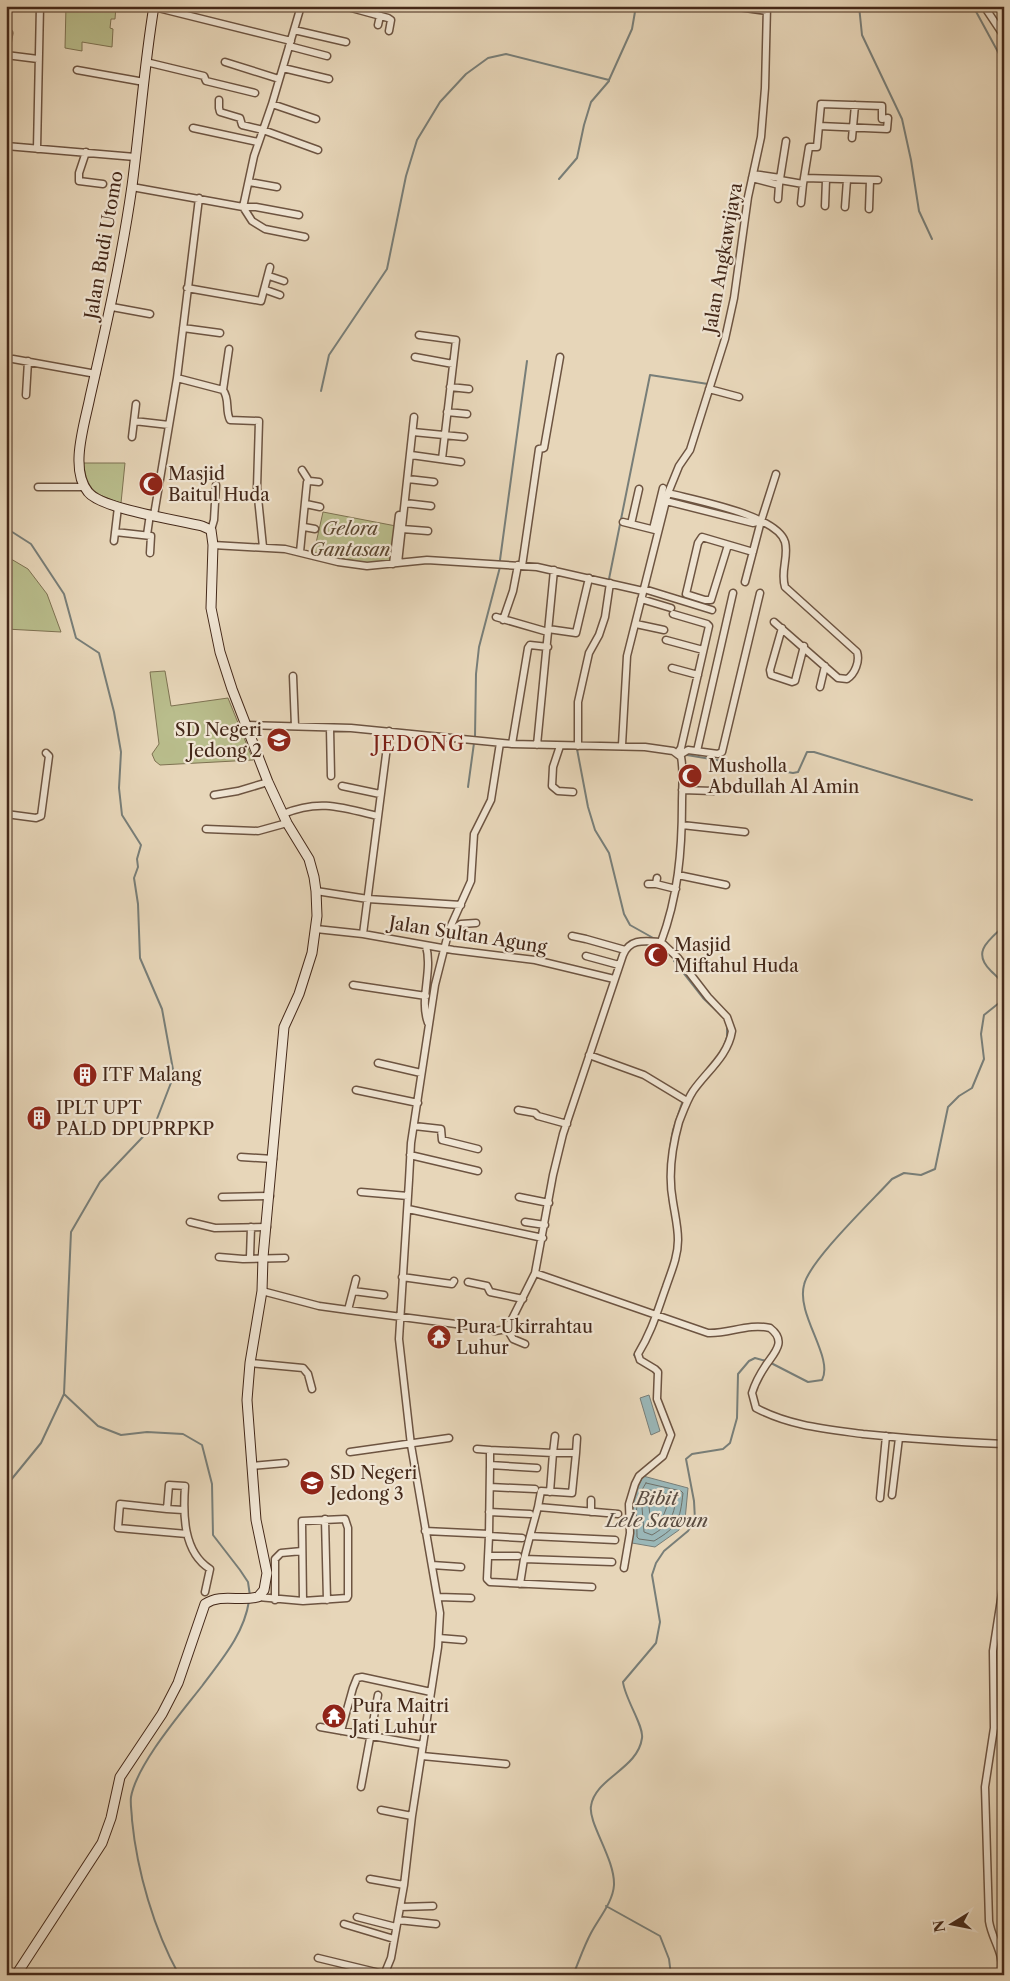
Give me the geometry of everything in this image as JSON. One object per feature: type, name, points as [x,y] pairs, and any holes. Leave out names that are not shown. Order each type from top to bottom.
[{"type":"street","points":[[37,149],[40,6]]},
{"type":"street","points":[[301,6],[272,104],[258,142],[243,207],[252,220],[265,229],[305,237]]},
{"type":"street","points":[[344,6],[390,19],[389,31]]},
{"type":"street","points":[[731,6],[767,9]]},
{"type":"street","points":[[984,6],[1004,36]]},
{"type":"street","points":[[154,7],[290,43],[327,56]]},
{"type":"street","name":"Jalan Budi Utomo","points":[[84,487],[79,466],[80,450],[112,307],[132,187],[154,7]]},
{"type":"street","name":"Jalan Angkawijaya","points":[[622,745],[627,656],[636,624],[656,530],[679,466],[690,450],[729,324],[746,210],[761,136],[767,9]]},
{"type":"street","points":[[378,25],[380,16]]},
{"type":"street","points":[[294,30],[346,42]]},
{"type":"street","points":[[9,33],[6,54],[38,59]]},
{"type":"street","points":[[146,62],[204,76],[206,81],[255,93]]},
{"type":"street","points":[[225,62],[279,79]]},
{"type":"street","points":[[283,68],[329,79]]},
{"type":"street","points":[[77,70],[144,82]]},
{"type":"street","points":[[219,100],[220,112],[240,118],[242,125],[263,130],[318,150]]},
{"type":"street","points":[[272,104],[316,118]]},
{"type":"street","points":[[801,203],[809,147],[817,147],[821,104],[882,106],[882,119],[888,118],[887,129],[819,126]]},
{"type":"street","points":[[852,138],[855,106]]},
{"type":"street","points":[[192,128],[258,142]]},
{"type":"street","points":[[778,199],[786,141]]},
{"type":"street","points":[[6,146],[135,157]]},
{"type":"street","points":[[86,152],[79,173],[79,181],[103,184]]},
{"type":"street","points":[[753,176],[780,181],[878,180]]},
{"type":"street","points":[[825,206],[826,180]]},
{"type":"street","points":[[845,207],[847,180]]},
{"type":"street","points":[[869,209],[870,180]]},
{"type":"street","points":[[249,182],[277,187]]},
{"type":"street","points":[[132,187],[299,215]]},
{"type":"street","points":[[147,535],[177,378],[199,198]]},
{"type":"street","points":[[188,288],[260,302],[264,298],[270,267]]},
{"type":"street","points":[[269,276],[284,280]]},
{"type":"street","points":[[266,290],[280,295]]},
{"type":"street","points":[[112,307],[150,314]]},
{"type":"street","points":[[183,328],[220,333]]},
{"type":"street","points":[[419,335],[456,340],[442,459]]},
{"type":"street","points":[[229,349],[223,390],[228,399],[229,419],[259,421],[257,488],[264,548]]},
{"type":"street","points":[[416,357],[453,364]]},
{"type":"street","points":[[503,620],[520,565],[539,449],[544,448],[560,357]]},
{"type":"street","points":[[14,359],[96,374]]},
{"type":"street","points":[[26,395],[28,361]]},
{"type":"street","points":[[177,378],[223,390]]},
{"type":"street","points":[[450,387],[470,389]]},
{"type":"street","points":[[709,389],[739,397]]},
{"type":"street","points":[[132,437],[136,404]]},
{"type":"street","points":[[447,412],[467,414]]},
{"type":"street","points":[[395,563],[402,529],[414,432],[414,417]]},
{"type":"street","points":[[134,421],[169,426]]},
{"type":"street","points":[[414,432],[464,437]]},
{"type":"street","points":[[411,455],[461,462]]},
{"type":"street","points":[[302,470],[309,481]]},
{"type":"street","points":[[746,582],[761,521],[776,474]]},
{"type":"street","points":[[408,479],[434,482]]},
{"type":"street","points":[[300,552],[307,484],[309,481]]},
{"type":"street","points":[[309,481],[319,482]]},
{"type":"street","points":[[216,485],[214,520],[211,530],[214,545],[211,596],[212,620],[232,689],[268,782],[285,818],[309,858],[316,891],[316,929],[308,969],[284,1027],[263,1257],[262,1290],[250,1364],[248,1421],[256,1520],[267,1573],[264,1590],[252,1598]]},
{"type":"street","points":[[38,487],[84,487],[94,498],[118,507],[202,526],[211,530]]},
{"type":"street","points":[[623,522],[656,530],[663,488]]},
{"type":"street","points":[[631,524],[639,489]]},
{"type":"street","points":[[668,494],[754,516],[778,531],[785,540],[786,552],[782,575],[785,587],[859,656],[851,677],[847,679],[838,678],[804,646],[774,622]]},
{"type":"street","points":[[688,507],[690,499]]},
{"type":"street","points":[[666,501],[753,524],[761,521]]},
{"type":"street","points":[[405,503],[432,506]]},
{"type":"street","points":[[306,504],[320,507]]},
{"type":"street","points":[[114,541],[118,507]]},
{"type":"street","points":[[395,563],[399,515]]},
{"type":"street","points":[[304,527],[315,529]]},
{"type":"street","points":[[402,529],[428,530]]},
{"type":"street","points":[[115,532],[150,536],[150,553]]},
{"type":"street","points":[[728,545],[712,598],[705,600],[686,594],[699,540],[703,537],[753,552]]},
{"type":"street","points":[[214,545],[300,552],[352,564],[379,566],[427,560],[520,565],[554,570],[643,590],[712,610]]},
{"type":"street","points":[[537,745],[554,570]]},
{"type":"street","points":[[496,617],[573,634],[576,632],[589,578]]},
{"type":"street","points":[[578,746],[578,702],[589,653],[599,635],[605,617],[610,583]]},
{"type":"street","points":[[697,751],[733,593]]},
{"type":"street","points":[[246,725],[389,731],[512,744],[560,746],[622,745],[668,750],[679,754],[688,750],[718,754],[722,752],[760,593]]},
{"type":"street","points":[[641,599],[709,625],[682,748],[679,754],[682,764],[682,825],[678,876],[671,915],[661,942]]},
{"type":"street","points":[[636,624],[664,630]]},
{"type":"street","points":[[782,628],[770,670],[771,675],[794,681],[804,646]]},
{"type":"street","points":[[666,640],[704,650]]},
{"type":"street","points":[[512,744],[528,646],[548,647]]},
{"type":"street","points":[[820,687],[825,666]]},
{"type":"street","points":[[672,668],[698,675]]},
{"type":"street","points":[[293,676],[295,726]]},
{"type":"street","points":[[330,728],[331,776]]},
{"type":"street","points":[[363,934],[389,731]]},
{"type":"street","points":[[318,1958],[384,1975],[391,1958],[404,1885],[412,1816],[439,1638],[440,1613],[411,1445],[400,1339],[410,1155],[434,985],[449,930],[471,881],[476,828],[488,807],[493,790],[500,742]]},
{"type":"street","points":[[560,746],[553,766],[552,786],[558,791],[573,792]]},
{"type":"street","points":[[6,814],[36,818],[41,816],[49,756],[46,753]]},
{"type":"street","points":[[214,795],[238,791],[268,782]]},
{"type":"street","points":[[342,786],[380,794]]},
{"type":"street","points":[[682,790],[713,791]]},
{"type":"street","points":[[206,829],[258,831],[285,818],[297,808],[319,805],[377,816]]},
{"type":"street","points":[[682,825],[745,832]]},
{"type":"street","points":[[678,876],[726,885]]},
{"type":"street","points":[[648,884],[657,881],[676,889]]},
{"type":"street","points":[[316,891],[368,899],[461,905]]},
{"type":"street","points":[[449,930],[461,924],[476,923]]},
{"type":"street","name":"Jalan Sultan Agung","points":[[316,929],[363,934],[426,946],[542,962],[614,978]]},
{"type":"street","points":[[572,936],[625,950]]},
{"type":"street","points":[[507,1329],[535,1273],[557,1157],[619,965],[625,950],[636,942],[661,942],[678,958],[708,997],[727,1017],[732,1031],[719,1060],[698,1084],[687,1101],[676,1134],[672,1161],[672,1200],[678,1227],[678,1247],[675,1262],[638,1357],[658,1372],[657,1399],[671,1439],[663,1456],[639,1476],[635,1484],[629,1504],[630,1533],[624,1568]]},
{"type":"street","points":[[426,946],[428,966],[425,1009],[428,1024]]},
{"type":"street","points":[[586,956],[619,965]]},
{"type":"street","points":[[353,986],[426,996]]},
{"type":"street","points":[[589,1055],[644,1075],[687,1101]]},
{"type":"street","points":[[378,1063],[421,1073]]},
{"type":"street","points":[[356,1090],[418,1103]]},
{"type":"street","points":[[518,1110],[535,1113],[538,1116],[567,1124]]},
{"type":"street","points":[[414,1126],[441,1129],[442,1140],[478,1149]]},
{"type":"street","points":[[410,1155],[478,1171]]},
{"type":"street","points":[[241,1157],[273,1159]]},
{"type":"street","points":[[361,1192],[408,1196]]},
{"type":"street","points":[[222,1197],[270,1196]]},
{"type":"street","points":[[519,1197],[549,1203]]},
{"type":"street","points":[[408,1209],[543,1238]]},
{"type":"street","points":[[190,1222],[215,1228],[266,1227]]},
{"type":"street","points":[[524,1222],[545,1225]]},
{"type":"street","points":[[250,1257],[251,1227]]},
{"type":"street","points":[[219,1257],[243,1259],[250,1257],[286,1258]]},
{"type":"street","points":[[535,1273],[654,1315],[715,1333],[753,1326],[770,1328],[776,1333],[778,1341],[777,1350],[766,1364],[754,1386],[752,1394],[756,1408],[803,1426],[899,1438],[1004,1444]]},
{"type":"street","points":[[402,1277],[452,1284],[454,1281]]},
{"type":"street","points":[[348,1310],[356,1280]]},
{"type":"street","points":[[468,1282],[487,1286],[490,1292],[523,1300]]},
{"type":"street","points":[[262,1290],[319,1306],[471,1326],[495,1331],[507,1329]]},
{"type":"street","points":[[353,1291],[384,1295]]},
{"type":"street","points":[[507,1329],[513,1340],[525,1344]]},
{"type":"street","points":[[250,1364],[303,1368],[308,1374],[312,1389]]},
{"type":"street","points":[[550,1492],[555,1436]]},
{"type":"street","points":[[880,1498],[886,1436]]},
{"type":"street","points":[[350,1452],[411,1445],[449,1438]]},
{"type":"street","points":[[520,1584],[521,1558],[530,1536],[541,1491],[572,1493],[577,1438]]},
{"type":"street","points":[[892,1495],[899,1438]]},
{"type":"street","points":[[477,1449],[576,1453]]},
{"type":"street","points":[[490,1450],[488,1581],[592,1587]]},
{"type":"street","points":[[252,1466],[285,1463]]},
{"type":"street","points":[[490,1465],[537,1468]]},
{"type":"street","points":[[167,1509],[169,1486],[185,1486],[183,1510],[187,1534],[195,1553],[204,1565],[210,1569],[205,1592]]},
{"type":"street","points":[[490,1487],[535,1489]]},
{"type":"street","points":[[591,1500],[591,1512]]},
{"type":"street","points":[[183,1510],[120,1504],[118,1528],[187,1534]]},
{"type":"street","points":[[538,1507],[618,1514]]},
{"type":"street","points":[[489,1512],[530,1514]]},
{"type":"street","points":[[325,1519],[327,1600]]},
{"type":"street","points":[[16,1975],[102,1843],[111,1818],[120,1777],[162,1714],[178,1683],[205,1604],[222,1599],[252,1598],[275,1600],[303,1600],[327,1600],[341,1599],[348,1596],[348,1528],[345,1519],[302,1521],[303,1600]]},
{"type":"street","points":[[425,1531],[522,1538]]},
{"type":"street","points":[[530,1536],[615,1540]]},
{"type":"street","points":[[275,1600],[275,1559],[281,1553],[302,1550]]},
{"type":"street","points":[[488,1556],[612,1562]]},
{"type":"street","points":[[432,1565],[461,1567]]},
{"type":"street","points":[[1001,1975],[1000,1949],[990,1930],[988,1921],[988,1851],[985,1787],[994,1728],[993,1651],[1004,1580]]},
{"type":"street","points":[[438,1596],[471,1598]]},
{"type":"street","points":[[439,1638],[463,1640]]},
{"type":"street","points":[[342,1731],[357,1678],[362,1677],[431,1692]]},
{"type":"street","points":[[361,1786],[378,1695]]},
{"type":"street","points":[[320,1728],[423,1745]]},
{"type":"street","points":[[422,1756],[506,1764]]},
{"type":"street","points":[[381,1810],[412,1816]]},
{"type":"street","points":[[370,1879],[404,1885]]},
{"type":"street","points":[[400,1907],[433,1906]]},
{"type":"street","points":[[357,1916],[396,1927]]},
{"type":"street","points":[[398,1920],[436,1924]]},
{"type":"street","points":[[344,1924],[394,1939]]},
{"type":"green space","points":[[66,6],[116,6],[115,19],[111,19],[110,28],[113,29],[112,47],[82,42],[82,51],[65,48]]},
{"type":"green space","points":[[83,463],[125,463],[121,503],[98,494],[90,486]]},
{"type":"green space","name":"Gelora Gantasan","points":[[323,512],[396,526],[392,558],[389,562],[368,563],[342,560],[314,552]]},
{"type":"green space","points":[[6,556],[28,569],[47,594],[61,632],[6,629]]},
{"type":"green space","points":[[165,671],[171,706],[228,698],[253,760],[160,765],[155,761],[152,754],[159,744],[150,672]]},
{"type":"water","points":[[649,1395],[660,1431],[651,1435],[640,1398]]},
{"type":"water","name":"Bibit Lele Sawun","points":[[643,1476],[688,1488],[685,1520],[682,1520],[679,1530],[655,1547],[632,1543],[632,1500]]},
{"type":"waterway","points":[[321,391],[329,355],[387,269],[406,176],[417,140],[440,102],[466,74],[488,58],[506,54],[609,80],[632,29],[636,6]]},
{"type":"waterway","points":[[859,6],[862,35],[902,119],[919,211],[932,239]]},
{"type":"waterway","points":[[973,6],[1004,63]]},
{"type":"waterway","points":[[559,179],[577,158],[591,102],[609,81]]},
{"type":"waterway","points":[[500,560],[527,361]]},
{"type":"waterway","points":[[609,579],[650,375],[708,384]]},
{"type":"waterway","points":[[6,528],[31,544],[64,594],[76,638],[99,653],[114,712],[121,752],[119,788],[122,815],[141,845],[137,859],[138,867],[134,878],[138,904],[140,958],[162,1009],[174,1075],[155,1124],[100,1182],[71,1232],[64,1394],[98,1426],[121,1435],[147,1432],[183,1434],[202,1445],[212,1484],[213,1535],[248,1582],[250,1596]]},
{"type":"waterway","points":[[475,736],[476,674],[479,647],[500,567]]},
{"type":"waterway","points":[[468,787],[474,743]]},
{"type":"waterway","points":[[577,749],[588,807],[595,830],[609,853],[624,914],[630,925],[655,939]]},
{"type":"waterway","points":[[687,755],[793,773],[798,772],[807,752],[814,752],[972,800]]},
{"type":"waterway","points":[[1004,926],[988,941],[982,952],[985,964],[1004,987]]},
{"type":"waterway","points":[[674,961],[703,998],[723,1017]]},
{"type":"waterway","points":[[771,1363],[808,1382],[822,1380],[824,1371],[823,1360],[809,1322],[803,1297],[804,1285],[808,1274],[829,1246],[892,1179],[904,1173],[921,1175],[935,1169],[948,1107],[959,1096],[972,1088],[984,1059],[981,1034],[984,1015],[1004,999]]},
{"type":"waterway","points":[[723,1048],[727,1037],[727,1026]]},
{"type":"waterway","points":[[670,1148],[673,1130],[682,1103]]},
{"type":"waterway","points":[[669,1197],[672,1212]]},
{"type":"waterway","points":[[636,1358],[634,1355],[641,1343]]},
{"type":"waterway","points":[[573,1975],[588,1938],[611,1898],[614,1885],[610,1864],[593,1822],[591,1806],[594,1796],[600,1788],[633,1758],[639,1749],[642,1738],[640,1727],[624,1689],[623,1682],[656,1643],[660,1622],[652,1575],[656,1563],[664,1551],[688,1531],[695,1520],[694,1501],[686,1459],[692,1454],[723,1449],[730,1443],[737,1418],[738,1374],[749,1361],[755,1358],[766,1361]]},
{"type":"waterway","points":[[6,1486],[41,1443],[64,1394]]},
{"type":"waterway","points":[[659,1411],[663,1423]]},
{"type":"waterway","points":[[179,1975],[154,1920],[142,1880],[134,1839],[131,1797],[135,1784],[151,1754],[231,1646],[242,1624],[249,1601]]},
{"type":"waterway","points":[[606,1906],[660,1936],[669,1959],[671,1975]]},
{"type":"place","name":"Masjid Baitul Huda","points":[[151,484]]},
{"type":"place","name":"SD Negeri Jedong 2","points":[[279,740]]},
{"type":"place","name":"Musholla Abdullah Al Amin","points":[[690,776]]},
{"type":"place","name":"Masjid Miftahul Huda","points":[[656,955]]},
{"type":"place","name":"ITF Malang","points":[[85,1075]]},
{"type":"place","name":"IPLT UPT PALD DPUPRPKP","points":[[39,1118]]},
{"type":"place","name":"Pura Ukirrahtau Luhur","points":[[439,1337]]},
{"type":"place","name":"SD Negeri Jedong 3","points":[[312,1483]]},
{"type":"place","name":"Pura Maitri Jati Luhur","points":[[334,1716]]},
{"type":"district","name":"JEDONG","points":[[419,744]]}]
